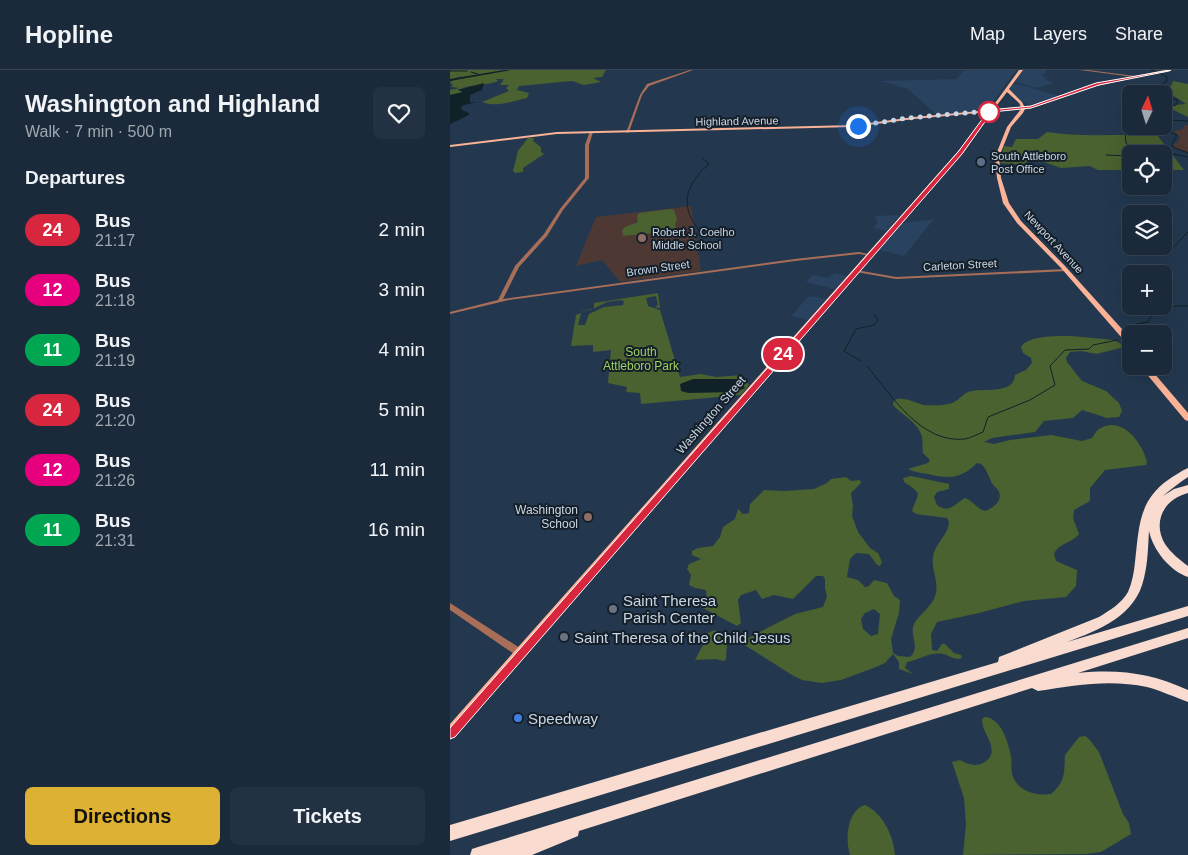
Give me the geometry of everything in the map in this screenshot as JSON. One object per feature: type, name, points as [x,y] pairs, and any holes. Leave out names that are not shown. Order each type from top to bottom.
[{"type":"highway","points":[[971,676],[1009,658],[1103,620],[1124,606],[1136,586],[1151,506],[1164,489],[1188,472]]},
{"type":"highway","points":[[1188,489],[1174,492],[1164,500],[1157,510],[1154,528],[1156,537],[1163,550],[1174,562],[1188,572]]},
{"type":"highway","points":[[450,833],[1188,611]]},
{"type":"highway","points":[[478,855],[1188,633]]},
{"type":"highway","points":[[1007,689],[1086,677],[1112,676],[1150,681],[1188,696]]},
{"type":"highway","points":[[513,855],[559,836],[602,815]]},
{"type":"main road","name":"Washington Street","points":[[450,733],[963,149],[1019,70]]},
{"type":"main road","points":[[1005,90],[1023,108],[1035,106],[1093,86],[1170,70]]},
{"type":"main road","name":"Highland Avenue","points":[[450,146],[535,135],[591,132],[835,128],[1023,108]]},
{"type":"main road","name":"Newport Avenue","points":[[1023,108],[1022,112],[1010,124],[998,151],[996,163],[1006,203],[1016,218],[1066,270],[1122,333]]},
{"type":"main road","name":"Newport Avenue","points":[[1097,306],[1122,339]]},
{"type":"main road","points":[[1152,375],[1188,418]]},
{"type":"main road","points":[[1158,375],[1188,411]]},
{"type":"street","points":[[627,132],[641,95],[647,86],[657,80],[692,70]]},
{"type":"street","points":[[1081,70],[1134,76]]},
{"type":"street","points":[[500,301],[515,269],[544,237],[561,210],[587,178],[587,145],[591,132]]},
{"type":"street","name":"Brown Street","points":[[450,312],[500,301],[813,257],[859,253],[871,254]]},
{"type":"street","name":"Carleton Street","points":[[856,271],[896,278],[1066,270]]},
{"type":"street","points":[[450,606],[520,653]]},
{"type":"shaded area","points":[[964,70],[1016,70],[987,110],[937,115],[908,89],[881,81],[958,79]]},
{"type":"shaded area","points":[[1023,70],[1047,70],[1042,76],[1048,78],[1044,79],[1054,83],[1036,88],[1015,82]]},
{"type":"shaded area","points":[[484,83],[482,90],[470,95],[470,102],[476,102],[461,106],[462,110],[469,113],[469,115],[450,124],[450,95],[463,92],[458,90]]},
{"type":"shaded area","points":[[1013,84],[1059,96],[1034,105],[1024,103],[1009,90]]},
{"type":"shaded area","points":[[1188,125],[1188,152],[1172,148],[1175,146],[1172,144],[1177,143],[1180,137],[1173,131],[1183,129],[1184,126]]},
{"type":"shaded area","name":"Robert J. Coelho Middle School","points":[[691,206],[701,271],[620,282],[602,260],[576,266],[596,217]]},
{"type":"shaded area","points":[[875,216],[899,216],[886,231],[873,228],[878,222]]},
{"type":"shaded area","points":[[934,219],[904,256],[879,250],[903,223]]},
{"type":"shaded area","points":[[834,273],[847,276],[835,289],[806,282],[813,275],[829,278]]},
{"type":"shaded area","points":[[809,296],[826,299],[808,320],[791,316]]},
{"type":"shaded area","points":[[693,379],[738,379],[745,388],[736,392],[688,393],[681,391],[680,384]]},
{"type":"green space","points":[[450,70],[606,70],[602,77],[593,78],[601,82],[584,85],[572,81],[519,86],[517,90],[529,93],[527,98],[504,103],[487,104],[482,102],[509,91],[506,88],[509,85],[500,85],[504,79],[496,79],[498,81],[489,84],[474,85],[458,90],[463,92],[450,95],[450,90],[460,88],[451,87],[453,86],[450,82],[462,76],[450,80]]},
{"type":"green space","points":[[1173,81],[1188,84],[1188,117],[1172,109],[1172,105],[1186,104],[1172,95]]},
{"type":"green space","points":[[1047,132],[1075,135],[1158,136],[1165,145],[1122,145],[1122,170],[1098,170],[1090,166],[1061,168],[1044,162],[1027,161],[1024,164],[1000,163],[1004,146],[1012,147],[1016,139],[1038,139]]},
{"type":"green space","points":[[528,138],[534,138],[533,141],[541,147],[541,152],[544,154],[523,168],[523,172],[515,173],[513,171],[518,151]]},
{"type":"green space","points":[[1172,154],[1184,170],[1172,170]]},
{"type":"green space","points":[[674,210],[677,219],[675,224],[677,230],[623,236],[622,230],[625,227],[638,222],[637,216],[639,213]]},
{"type":"green space","name":"South Attleboro Park","points":[[658,293],[660,308],[655,307],[658,305],[656,296],[646,298],[648,306],[660,310],[680,377],[701,374],[716,377],[742,375],[749,385],[741,395],[641,404],[640,393],[626,392],[627,387],[608,383],[611,350],[593,352],[593,345],[571,346],[576,315],[581,313],[578,325],[585,325],[589,314],[604,307],[623,305],[624,302],[622,300],[606,302],[594,308],[594,303]]},
{"type":"green space","points":[[1071,336],[1114,340],[1121,344],[1121,348],[1096,354],[1081,351],[1070,352],[1066,358],[1082,381],[1106,391],[1119,403],[1122,411],[1119,417],[1107,418],[1082,410],[1073,418],[1044,421],[1035,432],[992,438],[984,442],[994,444],[1051,435],[1082,441],[1092,438],[1099,429],[1108,425],[1116,425],[1130,433],[1141,447],[1147,462],[1146,465],[1105,470],[1090,488],[1090,501],[1074,510],[1073,518],[1079,534],[1056,550],[1054,554],[1056,561],[1077,570],[1076,586],[1066,597],[1024,601],[937,622],[931,634],[932,650],[937,651],[942,644],[945,644],[954,653],[961,655],[960,659],[939,653],[925,656],[907,662],[905,668],[913,674],[899,669],[899,662],[893,654],[885,663],[876,667],[841,680],[822,683],[802,680],[743,644],[746,639],[795,614],[823,607],[827,596],[823,576],[816,576],[793,599],[774,595],[762,599],[756,590],[741,595],[738,600],[741,623],[737,626],[703,608],[707,598],[706,590],[689,585],[691,575],[687,569],[689,564],[701,559],[692,555],[692,551],[698,548],[713,546],[720,537],[723,527],[735,519],[738,509],[743,514],[749,513],[750,504],[764,490],[814,489],[831,479],[846,477],[851,481],[860,480],[861,483],[851,493],[852,516],[858,532],[870,548],[878,553],[882,562],[880,566],[877,565],[869,554],[856,553],[850,559],[847,577],[858,580],[865,587],[869,586],[874,580],[887,583],[894,596],[900,600],[899,613],[891,639],[893,653],[898,656],[910,657],[914,650],[914,624],[932,603],[936,594],[933,557],[949,522],[947,518],[916,514],[912,511],[918,494],[915,489],[904,482],[903,478],[911,476],[949,484],[949,489],[937,492],[934,497],[937,505],[945,509],[952,507],[965,498],[985,511],[995,506],[1000,494],[981,464],[977,463],[960,475],[949,477],[920,473],[908,469],[928,463],[930,460],[923,453],[922,439],[917,427],[893,405],[894,400],[909,400],[924,405],[942,405],[954,402],[968,392],[996,390],[1009,386],[1013,382],[1015,375],[1026,370],[1032,363],[1031,358],[1023,353],[1021,347],[1025,343],[1036,338]],"holes":[[[874,609],[880,614],[878,634],[871,636],[863,629],[861,619],[865,613]]]},
{"type":"green space","points":[[715,630],[727,644],[726,659],[724,661],[716,659],[695,660],[703,645],[705,634]]},
{"type":"green space","points":[[984,717],[995,721],[1003,731],[1011,756],[1014,779],[1025,790],[1036,794],[1051,794],[1056,790],[1062,781],[1065,755],[1079,737],[1085,736],[1089,739],[1099,752],[1123,814],[1129,823],[1131,834],[1101,852],[1086,854],[963,855],[966,824],[964,798],[952,762],[960,760],[977,765],[989,759],[991,748],[983,725],[982,720]]},
{"type":"green space","points":[[865,805],[877,814],[886,826],[890,833],[895,855],[850,855],[848,834],[851,819],[859,808]]},
{"type":"waterway","points":[[450,80],[509,70]]},
{"type":"waterway","points":[[1150,70],[1155,71]]},
{"type":"waterway","points":[[450,71],[467,71]]},
{"type":"waterway","points":[[471,72],[478,74]]},
{"type":"waterway","points":[[1160,73],[1167,77],[1166,82],[1160,85]]},
{"type":"waterway","points":[[1172,98],[1178,100],[1176,105],[1172,106]]},
{"type":"waterway","points":[[1172,120],[1188,121]]},
{"type":"waterway","points":[[1172,133],[1177,135],[1172,145],[1173,147],[1188,153]]},
{"type":"waterway","points":[[1125,135],[1126,143],[1128,145]]},
{"type":"waterway","points":[[1172,154],[1188,157]]},
{"type":"waterway","points":[[1106,155],[1122,156]]},
{"type":"waterway","points":[[703,159],[709,164],[699,173],[692,184],[687,200],[690,215],[705,238]]},
{"type":"waterway","points":[[1004,161],[1016,160]]},
{"type":"waterway","points":[[1172,249],[1188,232]]},
{"type":"waterway","points":[[1131,325],[1148,322],[1155,313],[1165,308],[1188,306]]},
{"type":"waterway","points":[[861,361],[844,351],[856,329],[874,325],[878,320],[874,314]]},
{"type":"waterway","points":[[867,366],[897,403],[921,426],[934,434],[949,438],[965,439],[983,432],[988,417],[1030,400],[1055,385],[1050,366],[1065,350],[1089,349],[1093,345],[1117,340]]},
{"type":"bus line","name":"24","points":[[450,733],[960,153],[990,111],[1031,107],[1098,84],[1169,70]]},
{"type":"place","name":"South Attleboro Post Office","points":[[981,162]]},
{"type":"place","name":"Robert J. Coelho Middle School","points":[[642,238]]},
{"type":"place","name":"Washington School","points":[[588,517]]},
{"type":"place","name":"Saint Theresa Parish Center","points":[[613,609]]},
{"type":"place","name":"Saint Theresa of the Child Jesus","points":[[564,637]]},
{"type":"place","name":"Speedway","points":[[518,718]]},
{"type":"route","points":[[858,126],[910,118],[989,112]]}]
